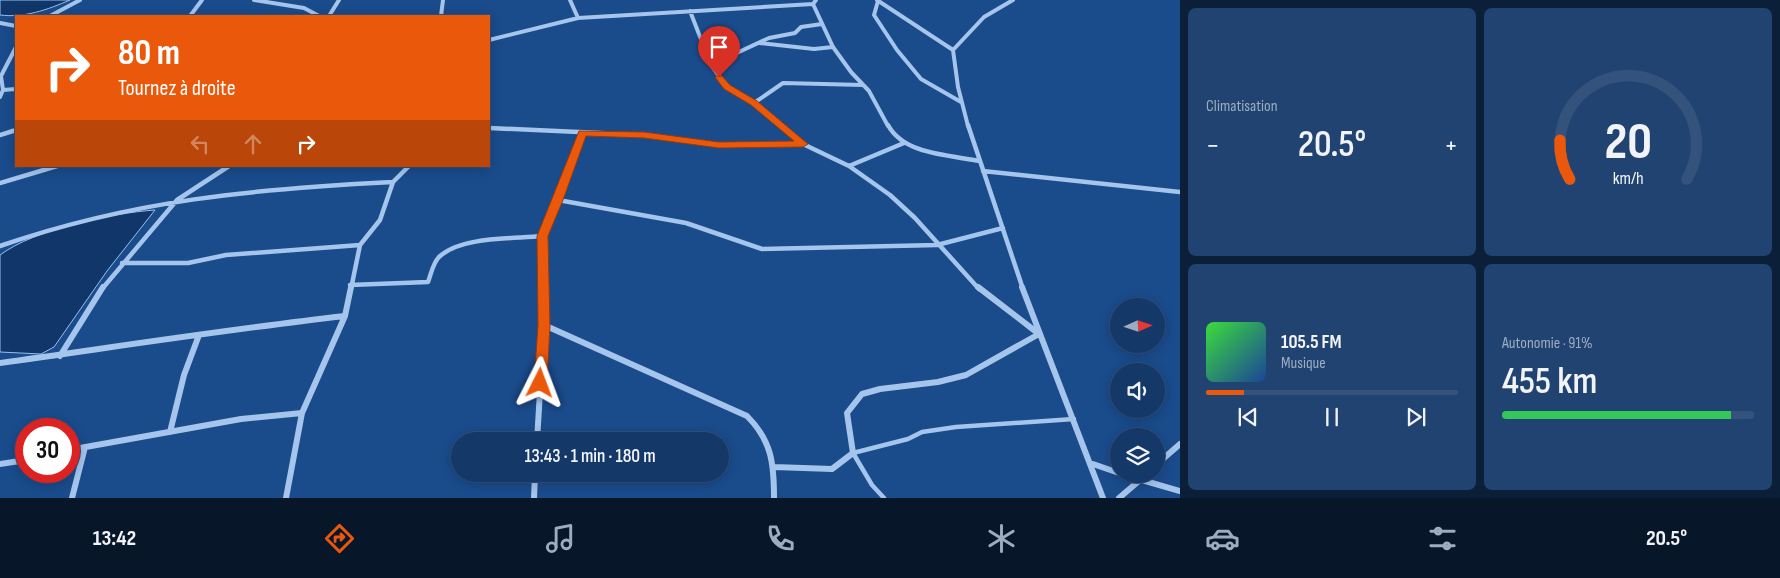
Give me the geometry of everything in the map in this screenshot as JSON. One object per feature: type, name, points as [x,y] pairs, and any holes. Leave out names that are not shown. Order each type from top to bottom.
[{"type":"street","points":[[52,15],[80,0]]},
{"type":"street","points":[[191,15],[202,0]]},
{"type":"street","points":[[254,0],[304,8],[317,15]]},
{"type":"street","points":[[331,15],[339,0]]},
{"type":"street","points":[[441,15],[443,0]]},
{"type":"street","points":[[570,0],[578,18]]},
{"type":"street","points":[[953,50],[878,0],[874,15],[896,50],[921,79],[962,102]]},
{"type":"street","points":[[1013,0],[984,17],[953,50],[954,66],[962,102],[980,161],[1039,334],[1093,464],[1103,498]]},
{"type":"street","points":[[490,40],[578,18],[814,2],[833,48],[876,101],[893,135],[904,143],[921,149],[980,161]]},
{"type":"street","points":[[690,11],[711,65],[727,87],[754,103],[803,144],[849,166],[890,195],[915,218],[984,294],[1039,334]]},
{"type":"street","points":[[0,23],[15,26]]},
{"type":"street","points":[[711,65],[769,38],[795,34],[801,27],[822,24]]},
{"type":"street","points":[[756,43],[814,49],[833,48]]},
{"type":"street","points":[[0,97],[3,90],[1,76],[15,49]]},
{"type":"street","points":[[754,103],[783,83],[863,85]]},
{"type":"street","points":[[3,90],[15,89]]},
{"type":"street","points":[[490,128],[644,135],[719,145],[803,144]]},
{"type":"street","points":[[0,135],[15,130]]},
{"type":"street","points":[[538,432],[544,325],[542,236],[558,200],[582,133]]},
{"type":"street","points":[[849,166],[904,143]]},
{"type":"street","points":[[0,183],[54,167]]},
{"type":"street","points":[[60,356],[98,293],[177,200],[227,167]]},
{"type":"street","points":[[286,498],[302,413],[345,316],[350,285],[360,245],[380,220],[393,182],[408,167]]},
{"type":"street","points":[[984,171],[1180,192]]},
{"type":"street","points":[[0,246],[39,232],[177,200],[393,182]]},
{"type":"street","points":[[558,200],[686,223],[762,249],[937,244],[1003,228]]},
{"type":"street","points":[[350,285],[428,282],[437,258],[448,250],[473,244],[542,236]]},
{"type":"street","points":[[122,263],[188,262],[226,255],[360,245]]},
{"type":"street","points":[[0,363],[60,356],[237,328],[345,316]]},
{"type":"street","points":[[544,325],[747,416],[762,431],[774,467],[774,498]]},
{"type":"street","points":[[774,467],[832,469],[853,453],[847,413],[862,394],[880,389],[938,382],[966,375],[1039,334]]},
{"type":"street","points":[[170,432],[184,375],[199,335]]},
{"type":"street","points":[[80,447],[241,420],[302,413]]},
{"type":"street","points":[[1165,458],[1180,444]]},
{"type":"street","points":[[72,498],[85,446]]},
{"type":"street","points":[[0,464],[15,462]]},
{"type":"street","points":[[1093,464],[1110,470]]},
{"type":"street","points":[[534,498],[535,482]]},
{"type":"street","points":[[1120,498],[1137,483]]},
{"type":"street","points":[[1151,483],[1180,491]]},
{"type":"lane","points":[[884,498],[872,485],[853,453],[908,439],[922,432],[956,427],[1074,419]]},
{"type":"water","points":[[0,0],[70,0],[35,12],[9,16],[0,15]]},
{"type":"water","points":[[155,210],[107,271],[54,347],[41,354],[0,352],[0,255],[33,237],[53,230],[96,219]]},
{"type":"route","points":[[540,383],[544,325],[542,236],[558,200],[582,133],[644,135],[719,145],[803,144],[754,103],[727,87],[719,77]]}]
